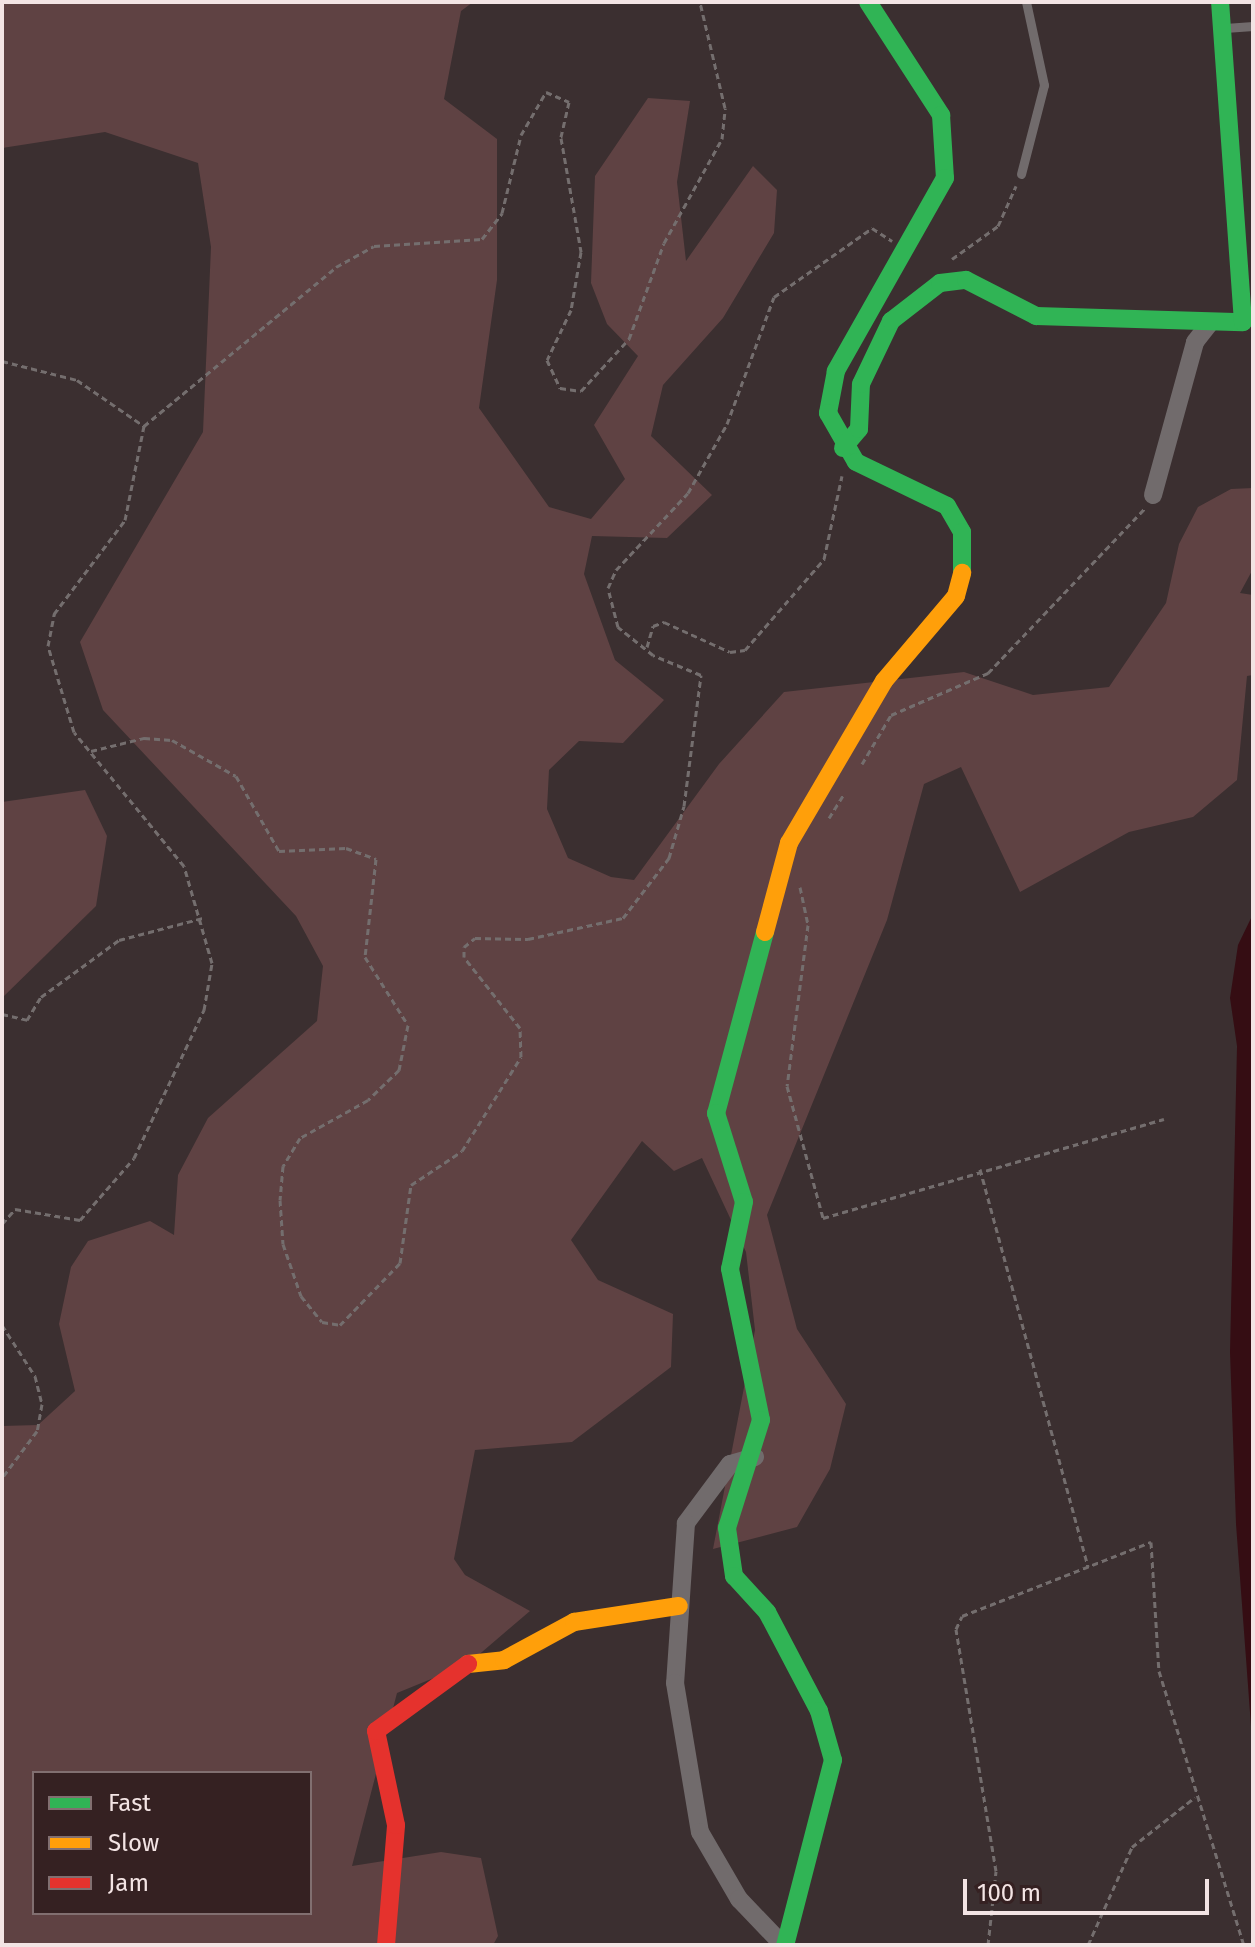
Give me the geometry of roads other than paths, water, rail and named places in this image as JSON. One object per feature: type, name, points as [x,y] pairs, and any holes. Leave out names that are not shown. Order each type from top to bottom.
[{"type":"street","points":[[784,1945],[833,1760],[819,1711],[767,1612],[734,1576],[727,1528],[755,1457],[761,1420],[730,1269],[744,1202],[716,1113],[801,822],[884,681],[956,596],[965,573],[962,532],[947,506],[849,455],[830,423],[830,385],[929,217],[948,144],[933,98],[868,2]]},
{"type":"street","points":[[849,455],[859,429],[861,384],[891,321],[940,283],[966,280],[1036,316],[1209,324],[1248,322],[1246,245],[1220,2]]},
{"type":"street","points":[[1153,495],[1195,342],[1209,324]]},
{"type":"street","points":[[755,1457],[730,1464],[686,1523],[675,1683],[700,1832],[739,1899],[784,1945]]},
{"type":"street","points":[[386,1945],[396,1825],[376,1731],[468,1664],[504,1660],[574,1622],[679,1606]]},
{"type":"lane","points":[[1021,174],[1044,85],[1026,2]]},
{"type":"lane","points":[[1222,28],[1253,26]]}]
